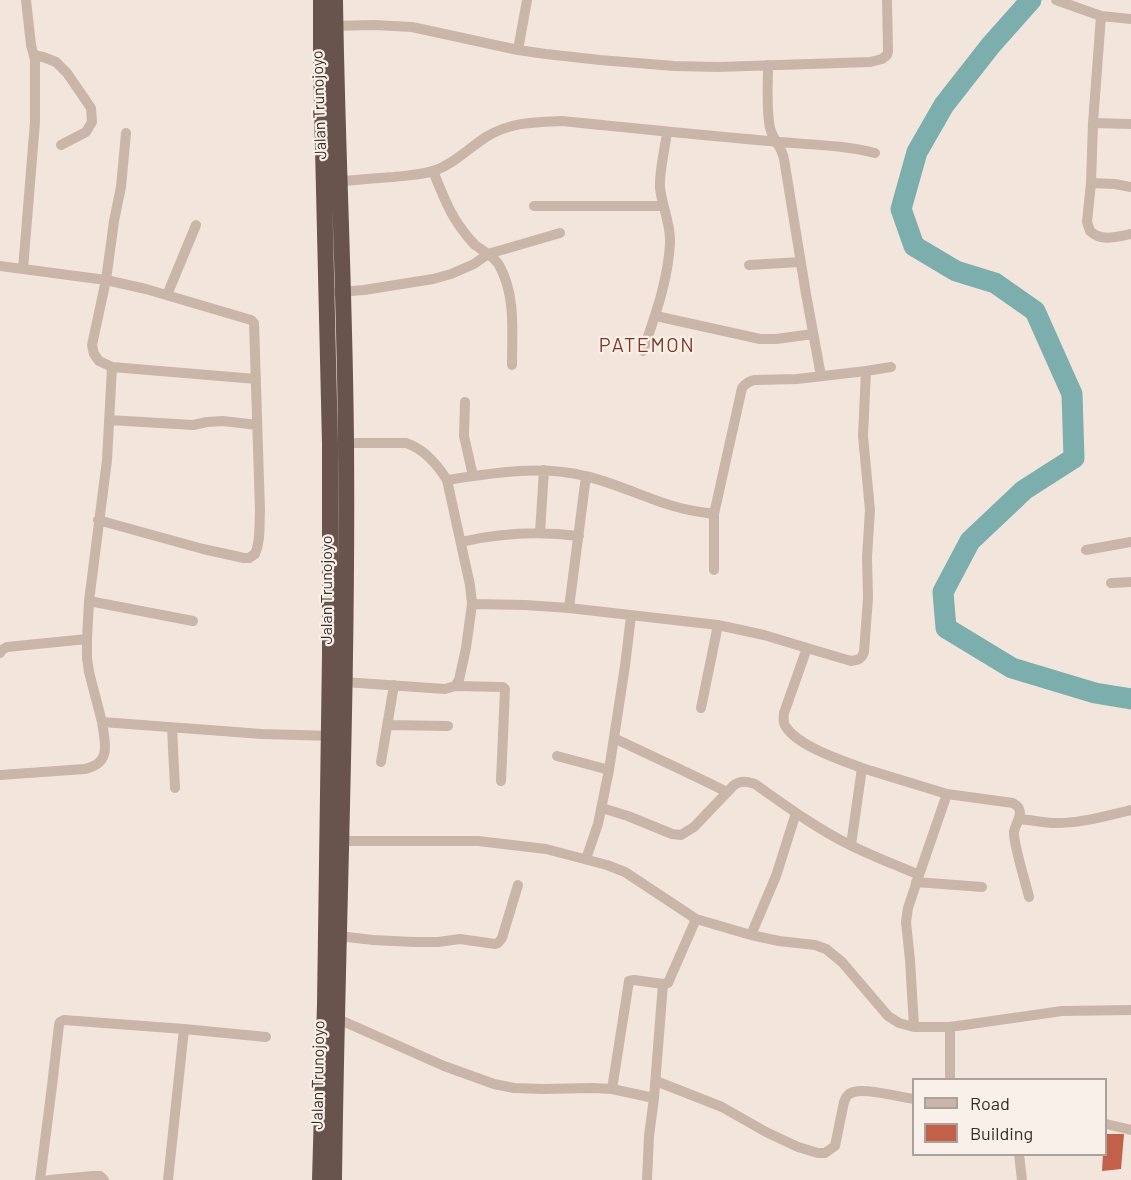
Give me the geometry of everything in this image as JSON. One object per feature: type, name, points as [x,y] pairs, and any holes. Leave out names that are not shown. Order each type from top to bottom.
[{"type":"highway","name":"Jalan Trunojoyo","points":[[321,0],[328,26],[335,292],[346,442],[344,682],[336,736],[325,1004],[333,1179]]},
{"type":"highway","name":"Jalan Trunojoyo","points":[[328,26],[335,0]]},
{"type":"highway","name":"Jalan Trunojoyo","points":[[333,1179],[342,841],[336,736],[330,444],[335,292]]},
{"type":"street","points":[[23,269],[35,122],[35,60],[26,0]]},
{"type":"street","points":[[518,50],[527,0]]},
{"type":"street","points":[[328,26],[412,27],[518,50],[674,66],[846,64],[870,62],[882,59],[886,55],[888,51],[887,0]]},
{"type":"street","points":[[1056,0],[1101,16],[1131,19]]},
{"type":"street","points":[[1101,16],[1087,222],[1090,231],[1101,238],[1131,234]]},
{"type":"street","points":[[33,55],[56,62],[67,73],[90,108],[92,122],[86,132],[61,145]]},
{"type":"street","points":[[768,65],[770,130],[782,150],[784,159],[821,376]]},
{"type":"street","points":[[332,182],[433,171],[501,129],[529,122],[562,121],[853,148],[875,153]]},
{"type":"street","points":[[1093,123],[1131,124]]},
{"type":"street","points":[[643,351],[666,281],[670,241],[660,181],[667,132]]},
{"type":"street","points":[[126,133],[121,187],[106,280],[92,345],[94,354],[103,363],[112,367],[256,379]]},
{"type":"street","points":[[433,171],[452,216],[475,244],[499,264],[510,297],[512,365]]},
{"type":"street","points":[[1091,183],[1131,187]]},
{"type":"street","points":[[534,206],[663,206]]},
{"type":"street","points":[[167,295],[196,225]]},
{"type":"street","points":[[335,292],[400,286],[434,279],[466,267],[488,254],[560,233]]},
{"type":"street","points":[[748,265],[800,262]]},
{"type":"street","points":[[0,266],[106,280],[167,295],[253,321],[260,511],[258,549],[254,555],[244,558],[203,549],[99,520]]},
{"type":"street","points":[[656,316],[768,340],[813,334]]},
{"type":"street","points":[[0,775],[85,769],[100,763],[105,752],[102,722],[89,672],[87,639],[88,601],[107,460],[112,367]]},
{"type":"street","points":[[714,570],[714,514],[744,385],[750,381],[764,379],[797,379],[891,367]]},
{"type":"street","points":[[472,604],[569,608],[718,625],[764,635],[851,661],[861,658],[864,652],[868,598],[867,557],[870,510],[863,436],[866,372]]},
{"type":"street","points":[[465,402],[464,436],[473,476]]},
{"type":"street","points":[[109,420],[193,425],[213,422],[257,425]]},
{"type":"street","points":[[346,442],[406,443],[415,446],[440,467],[447,480],[472,604],[466,648],[459,681],[455,686]]},
{"type":"street","points":[[540,532],[544,470]]},
{"type":"street","points":[[447,480],[515,471],[563,472],[586,476],[676,507],[714,514]]},
{"type":"street","points":[[569,608],[586,476]]},
{"type":"street","points":[[461,542],[501,535],[540,532],[579,536]]},
{"type":"street","points":[[1086,550],[1131,542]]},
{"type":"street","points":[[1111,583],[1131,582]]},
{"type":"street","points":[[88,601],[194,621]]},
{"type":"street","points":[[586,859],[602,808],[631,616]]},
{"type":"street","points":[[701,708],[718,625]]},
{"type":"street","points":[[0,653],[7,647],[87,639]]},
{"type":"street","points":[[807,648],[784,713],[784,725],[788,730],[807,745],[862,768],[947,794],[1013,803],[1018,806],[1019,819],[1014,835],[1029,897]]},
{"type":"street","points":[[344,682],[446,688],[455,686],[503,687],[505,689],[501,781]]},
{"type":"street","points":[[381,762],[394,685]]},
{"type":"street","points":[[102,722],[262,734],[336,736]]},
{"type":"street","points":[[388,725],[448,726]]},
{"type":"street","points":[[172,728],[175,788]]},
{"type":"street","points":[[614,738],[727,792]]},
{"type":"street","points":[[557,756],[609,770]]},
{"type":"street","points":[[850,845],[862,768]]},
{"type":"street","points":[[602,808],[672,834],[684,834],[727,792],[738,783],[745,781],[755,784],[796,813],[850,845],[917,878],[982,887]]},
{"type":"street","points":[[914,1027],[906,922],[917,878],[947,794]]},
{"type":"street","points":[[1019,819],[1051,823],[1080,821],[1131,810]]},
{"type":"street","points":[[751,935],[776,876],[796,813]]},
{"type":"street","points":[[342,841],[478,841],[546,849],[586,859],[625,872],[696,919],[751,935],[815,945],[826,949],[842,962],[888,1016],[899,1023],[914,1027],[950,1027],[1062,1011],[1131,1010]]},
{"type":"street","points":[[339,936],[414,942],[460,939],[495,944],[502,938],[518,885]]},
{"type":"street","points":[[612,1089],[630,981],[668,983],[696,919]]},
{"type":"street","points":[[647,1180],[663,984]]},
{"type":"street","points":[[338,1019],[444,1066],[494,1084],[524,1088],[612,1089],[654,1098]]},
{"type":"street","points":[[40,1180],[60,1022],[64,1020],[266,1037]]},
{"type":"street","points":[[950,1027],[950,1078]]},
{"type":"street","points":[[168,1180],[184,1029]]},
{"type":"street","points":[[656,1081],[722,1107],[766,1132],[798,1147],[818,1153],[825,1153],[835,1146],[844,1102],[849,1094],[863,1090],[912,1099]]},
{"type":"street","points":[[1107,1124],[1131,1130]]},
{"type":"street","points":[[1019,1156],[1022,1180]]},
{"type":"street","points":[[49,1180],[93,1176],[100,1176],[104,1180]]},
{"type":"building","points":[[1107,1134],[1124,1134],[1121,1169],[1102,1171],[1103,1156],[1107,1156]]},
{"type":"waterway","points":[[1031,0],[991,45],[944,105],[917,152],[901,209],[914,246],[956,271],[995,283],[1035,311],[1072,394],[1074,458],[1024,490],[970,541],[943,592],[946,628],[1012,668],[1095,693],[1131,699]]},
{"type":"district","name":"PATEMON","points":[[647,345]]}]
